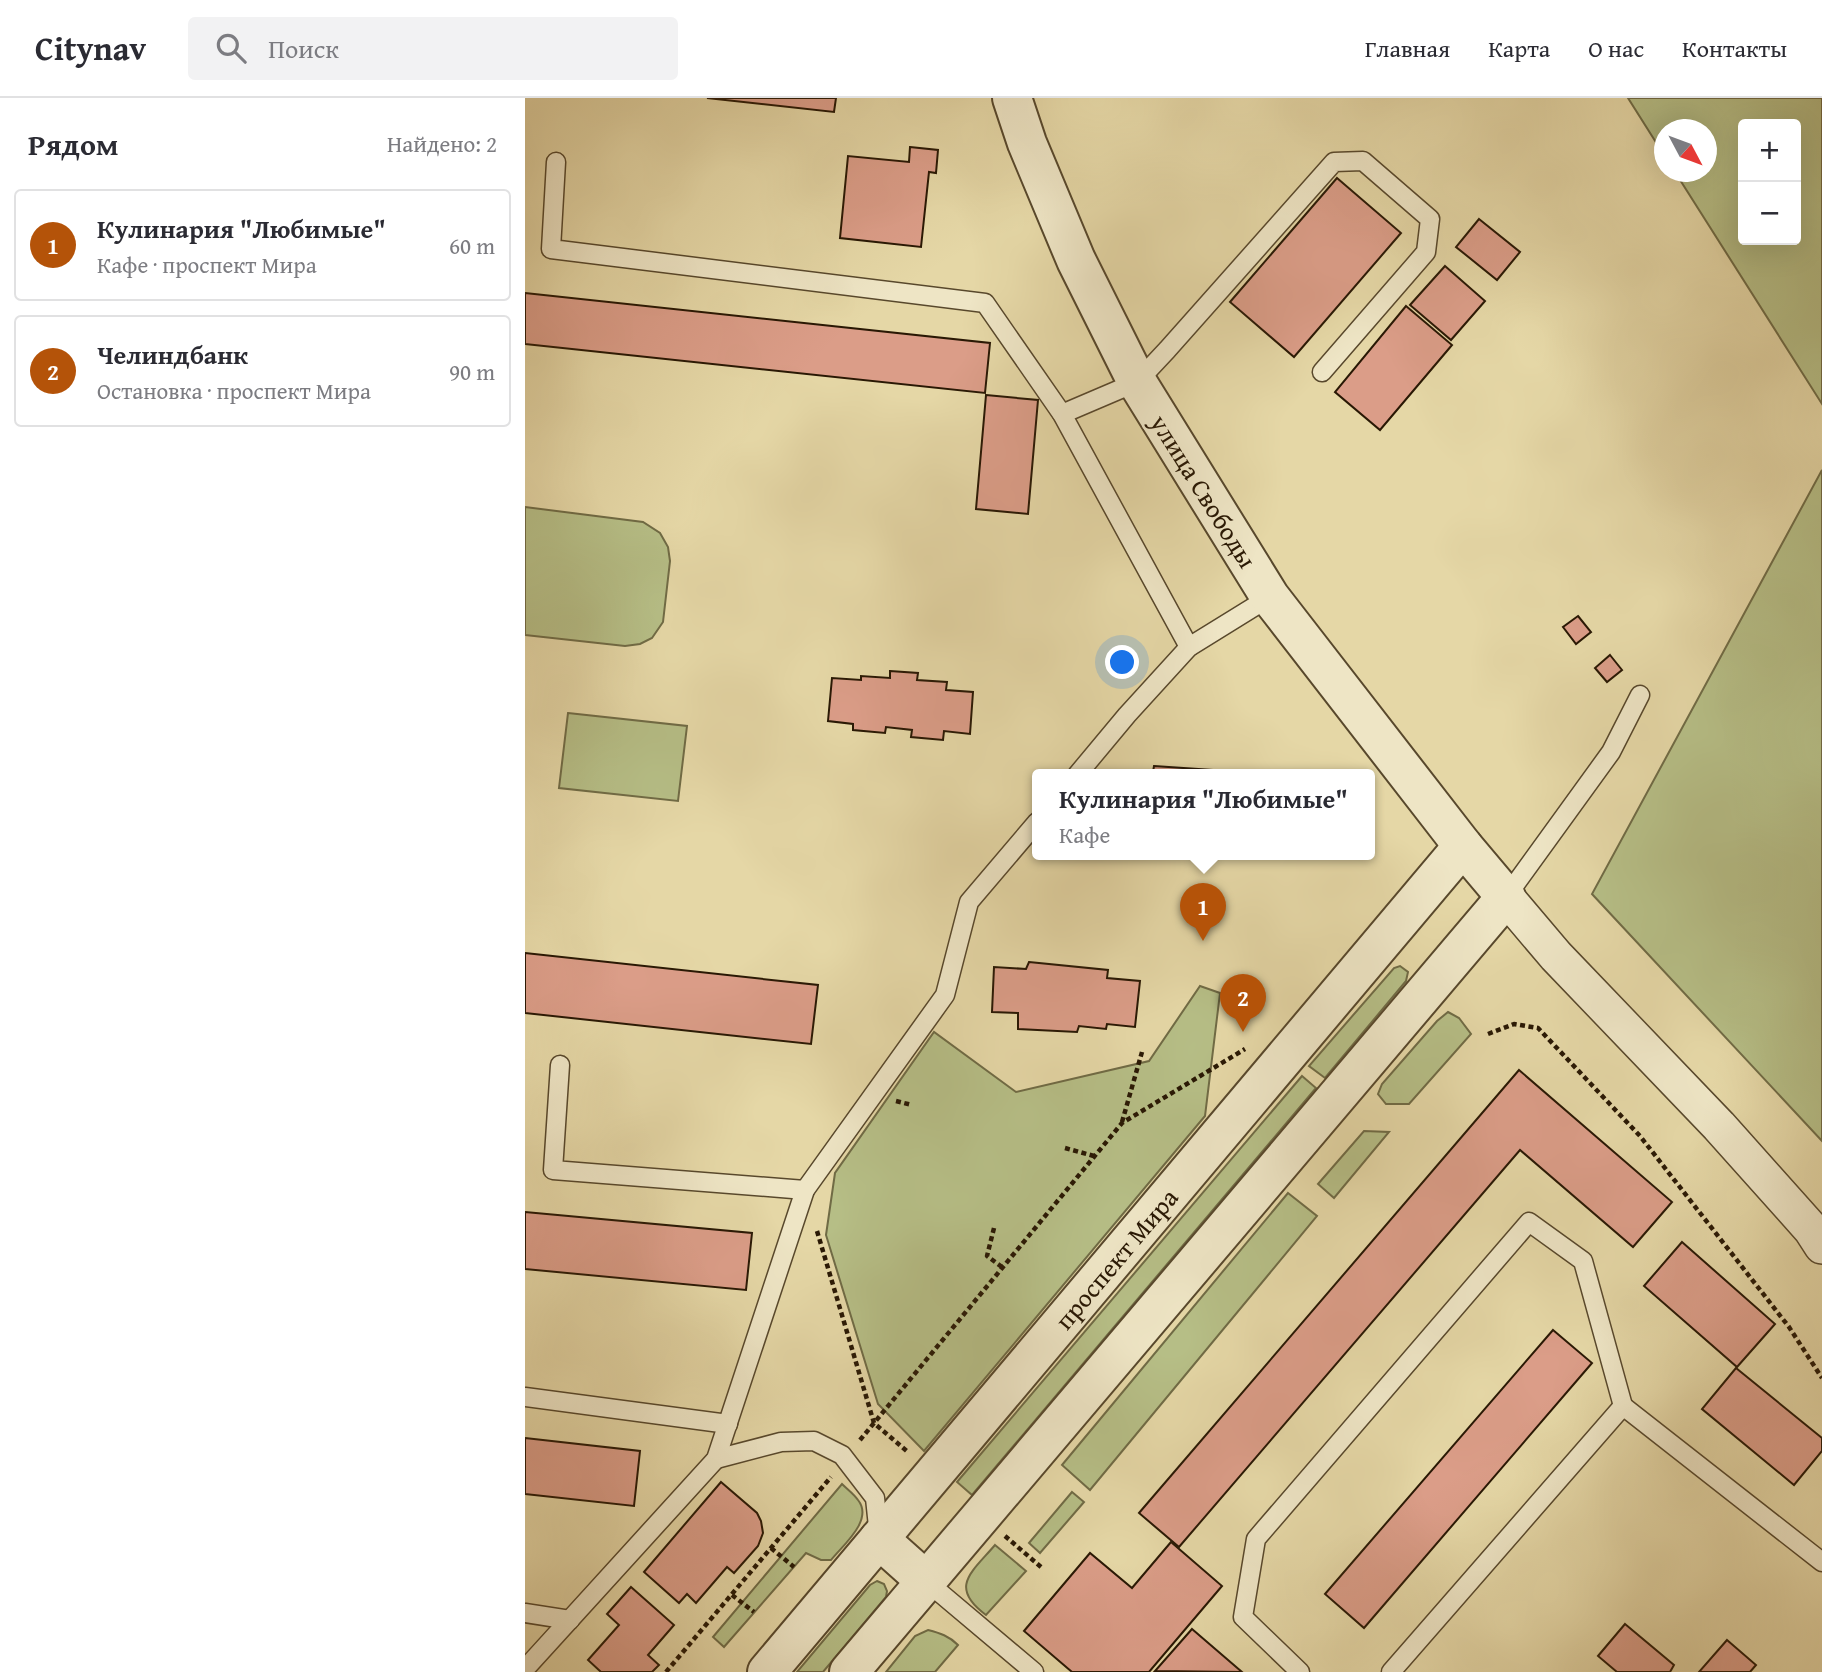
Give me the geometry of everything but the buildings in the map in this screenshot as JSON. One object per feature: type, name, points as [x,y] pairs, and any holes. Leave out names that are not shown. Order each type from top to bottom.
[{"type":"street","name":"улица Свободы","points":[[1012,98],[1027,143],[1076,260],[1137,382],[1270,597],[1463,846],[1506,897]]},
{"type":"street","name":"проспект Мира","points":[[767,1672],[1463,846]]},
{"type":"street","points":[[849,1672],[1506,897],[1556,956],[1719,1126],[1811,1229],[1822,1246]]},
{"type":"street","points":[[879,1539],[926,1581]]},
{"type":"lane","points":[[1062,414],[1137,382],[1334,162],[1363,160],[1430,219],[1426,251],[1322,372]]},
{"type":"lane","points":[[557,162],[551,250],[985,303],[1062,414],[1189,646]]},
{"type":"lane","points":[[1082,769],[1189,646],[1270,597]]},
{"type":"lane","points":[[1506,897],[1611,752],[1640,695]]},
{"type":"lane","points":[[525,1669],[716,1459],[805,1190],[945,995],[969,902],[1032,828]]},
{"type":"lane","points":[[560,1065],[553,1170],[805,1190]]},
{"type":"lane","points":[[1300,1672],[1244,1617],[1256,1539],[1529,1222],[1583,1261],[1623,1406],[1822,1562]]},
{"type":"lane","points":[[525,1397],[728,1424]]},
{"type":"lane","points":[[1391,1672],[1623,1406]]},
{"type":"lane","points":[[716,1459],[781,1442],[814,1441],[846,1458],[875,1498],[879,1539]]},
{"type":"lane","points":[[926,1581],[1034,1672]]},
{"type":"lane","points":[[525,1613],[570,1620]]},
{"type":"path","points":[[1488,1034],[1514,1024],[1538,1028],[1640,1136],[1789,1327],[1822,1378]]},
{"type":"path","points":[[666,1672],[1122,1123],[1256,1043]]},
{"type":"path","points":[[1122,1123],[1142,1052]]},
{"type":"path","points":[[1065,1148],[1094,1156]]},
{"type":"path","points":[[805,1190],[874,1423],[918,1461]]},
{"type":"path","points":[[994,1228],[987,1256],[1002,1267]]},
{"type":"path","points":[[997,1529],[1041,1567]]},
{"type":"path","points":[[771,1548],[794,1567]]},
{"type":"path","points":[[731,1595],[754,1612]]},
{"type":"green space","points":[[1628,98],[1822,98],[1822,404],[1681,182],[1717,182],[1717,119],[1654,119],[1654,139]]},
{"type":"green space","points":[[1822,470],[1822,1141],[1592,894]]},
{"type":"green space","points":[[525,507],[643,522],[660,533],[668,547],[670,561],[663,622],[652,638],[640,644],[625,646],[525,635]]},
{"type":"green space","points":[[568,713],[687,726],[678,801],[559,788]]},
{"type":"green space","points":[[1400,966],[1408,972],[1406,981],[1325,1078],[1309,1066],[1394,968]]},
{"type":"green space","points":[[1200,986],[1220,993],[1205,1116],[924,1451],[878,1404],[826,1235],[835,1173],[934,1032],[1016,1092],[1149,1061]]},
{"type":"green space","points":[[1448,1012],[1459,1018],[1471,1034],[1409,1104],[1386,1104],[1378,1094],[1382,1084]]},
{"type":"green space","points":[[1302,1076],[1316,1088],[972,1495],[957,1482]]},
{"type":"green space","points":[[1364,1131],[1389,1132],[1334,1198],[1318,1184]]},
{"type":"green space","points":[[1288,1193],[1317,1216],[1090,1490],[1062,1465]]},
{"type":"green space","points":[[842,1484],[862,1508],[860,1524],[855,1532],[831,1560],[821,1560],[806,1553],[724,1647],[713,1637]]},
{"type":"green space","points":[[1072,1492],[1084,1502],[1040,1553],[1029,1543]]},
{"type":"green space","points":[[995,1545],[1026,1571],[986,1615],[968,1596],[966,1588],[972,1572]]},
{"type":"green space","points":[[877,1581],[884,1584],[886,1597],[823,1672],[797,1672],[870,1585]]},
{"type":"green space","points":[[928,1630],[944,1635],[958,1645],[935,1672],[886,1672],[915,1636]]},
{"type":"place","name":"Кулинария \"Любимые\"","points":[[1203,941]]},
{"type":"place","name":"Челиндбанк","points":[[1243,1032]]}]
